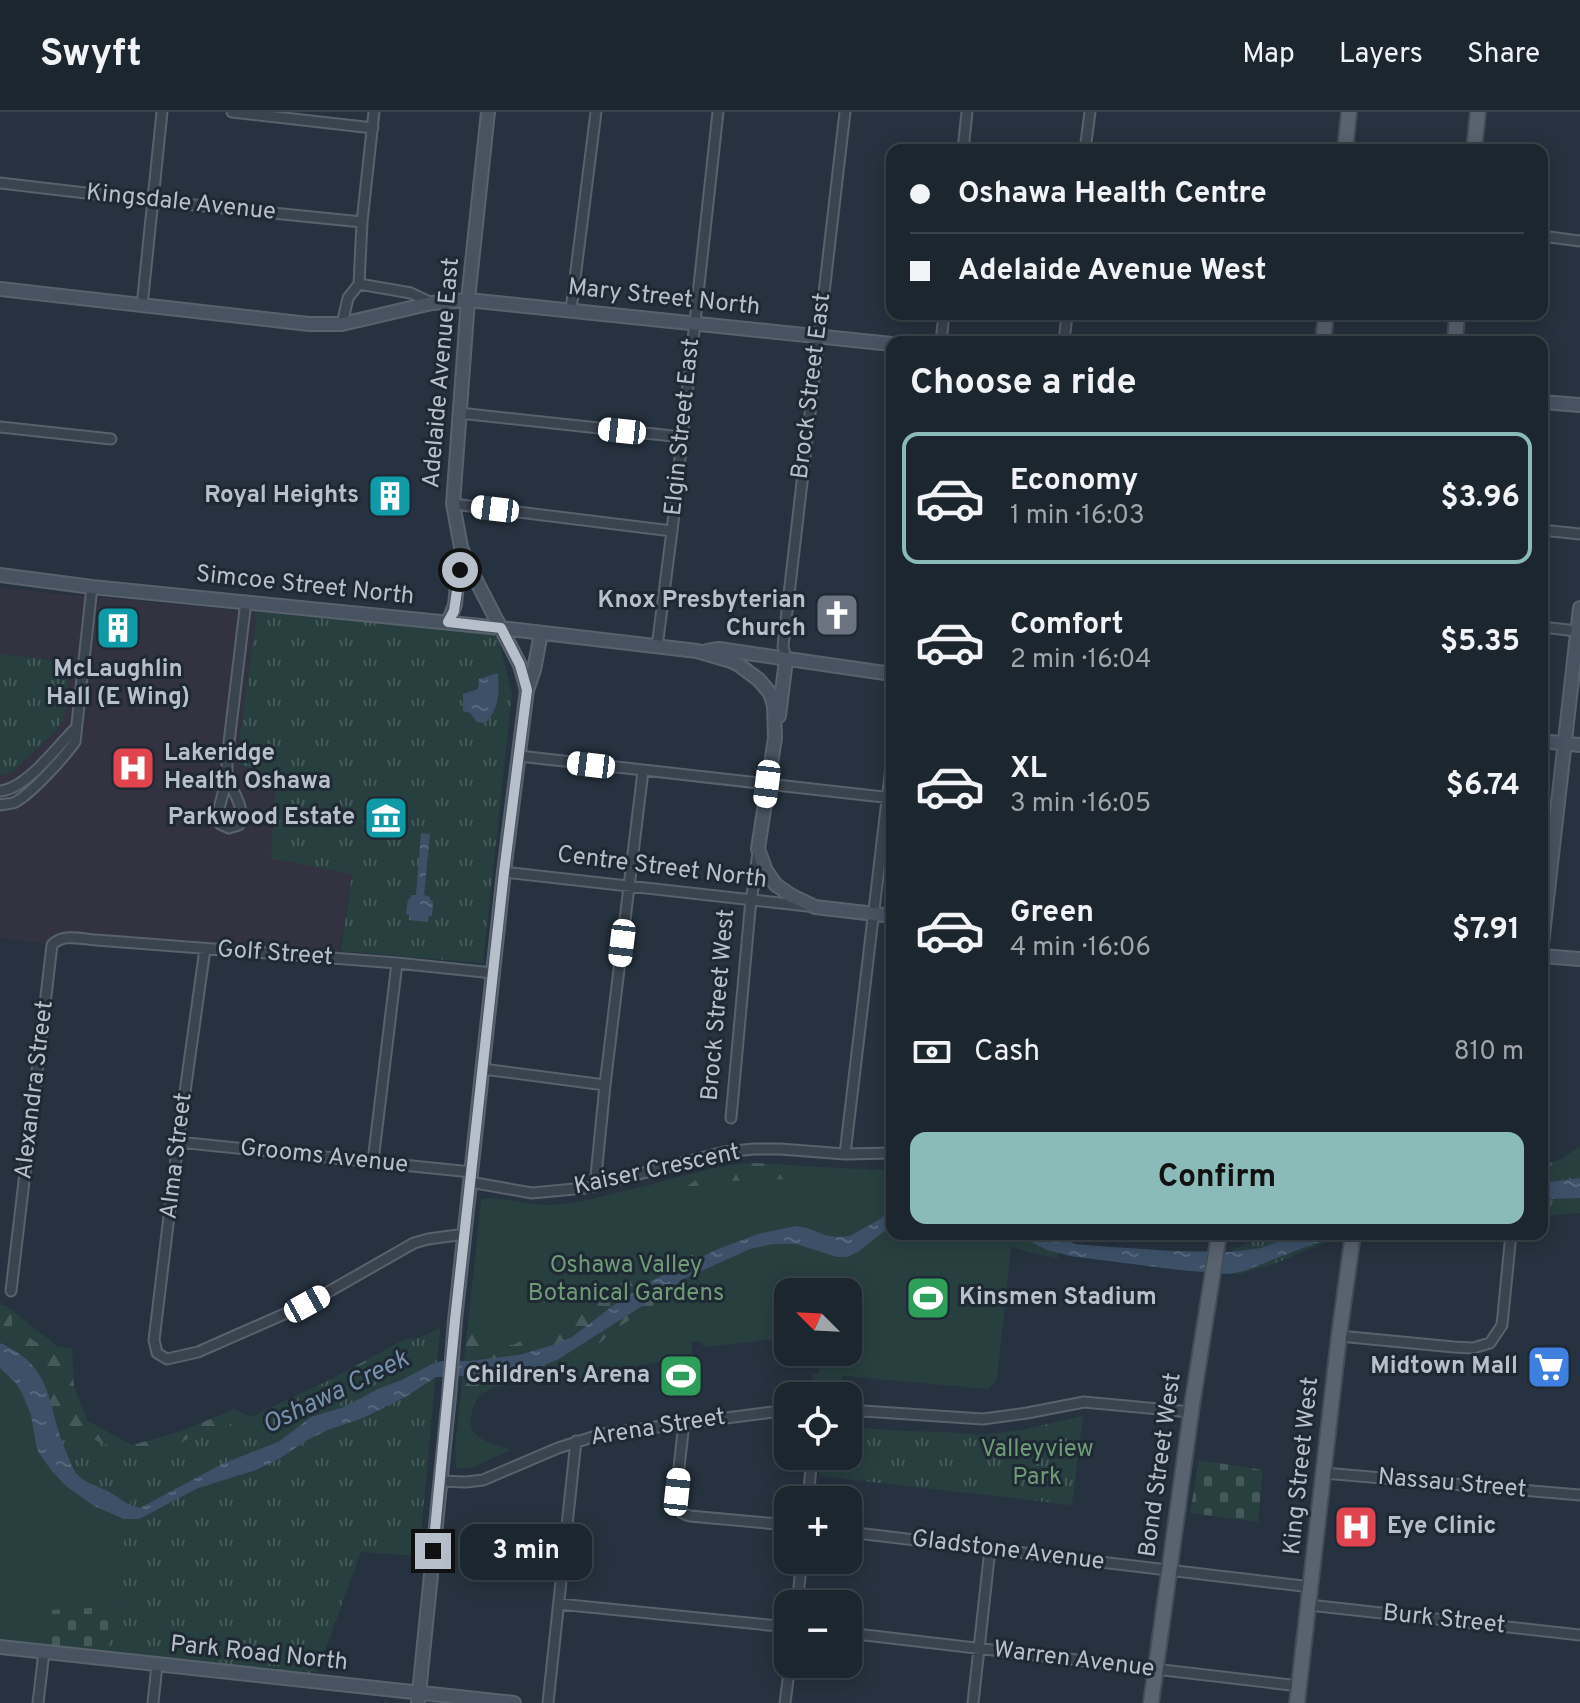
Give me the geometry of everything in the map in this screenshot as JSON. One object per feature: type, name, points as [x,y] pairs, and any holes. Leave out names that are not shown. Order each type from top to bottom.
[{"type":"main road","name":"Adelaide Avenue East","points":[[488,112],[468,300],[453,504],[461,547],[468,565],[520,665],[527,690]]},
{"type":"main road","points":[[1346,144],[1349,112]]},
{"type":"main road","points":[[1475,144],[1478,112]]},
{"type":"main road","name":"Mary Street North","points":[[0,289],[309,324],[342,324],[432,303],[468,300],[886,343]]},
{"type":"main road","points":[[1548,402],[1580,405]]},
{"type":"main road","points":[[448,622],[455,605],[461,547]]},
{"type":"main road","name":"Simcoe Street North","points":[[0,575],[657,647],[700,651],[719,649],[886,673]]},
{"type":"main road","points":[[1548,889],[1580,608]]},
{"type":"main road","points":[[418,1698],[504,872],[527,690],[541,633]]},
{"type":"main road","name":"Simcoe Street North","points":[[700,651],[739,665],[759,680]]},
{"type":"main road","points":[[775,738],[786,660]]},
{"type":"main road","name":"Brock Street West","points":[[758,849],[775,738],[774,706],[770,693],[759,680]]},
{"type":"main road","points":[[1548,742],[1580,745]]},
{"type":"main road","name":"Centre Street North","points":[[758,849],[766,871],[776,885],[792,896],[815,907],[886,915]]},
{"type":"main road","points":[[1548,956],[1580,959]]},
{"type":"main road","name":"Bond Street West","points":[[1151,1703],[1218,1240]]},
{"type":"main road","name":"King Street West","points":[[1297,1703],[1353,1240]]},
{"type":"main road","name":"Park Road North","points":[[0,1647],[418,1698],[514,1703]]},
{"type":"street","points":[[142,306],[162,112]]},
{"type":"street","points":[[232,112],[373,128]]},
{"type":"street","points":[[342,324],[348,298],[359,284],[374,112]]},
{"type":"street","points":[[571,310],[596,112]]},
{"type":"street","name":"Elgin Street East","points":[[657,647],[718,112]]},
{"type":"street","name":"Brock Street East","points":[[786,660],[783,646],[845,112]]},
{"type":"street","points":[[964,144],[967,112]]},
{"type":"street","points":[[1086,144],[1090,112]]},
{"type":"street","name":"Kingsdale Avenue","points":[[0,183],[362,222]]},
{"type":"street","points":[[1548,237],[1580,241]]},
{"type":"street","name":"Mary Street North","points":[[359,284],[411,293],[432,303]]},
{"type":"street","points":[[459,413],[682,437]]},
{"type":"street","points":[[0,427],[111,439]]},
{"type":"street","points":[[453,504],[672,531]]},
{"type":"street","points":[[1548,531],[1580,534]]},
{"type":"street","points":[[0,805],[14,803],[24,795],[65,756],[75,742],[92,587]]},
{"type":"street","points":[[227,779],[242,817],[239,825],[229,828],[220,824],[218,812],[227,779],[246,601]]},
{"type":"street","points":[[1548,628],[1579,631]]},
{"type":"street","points":[[0,791],[14,787],[41,765],[76,728]]},
{"type":"street","points":[[519,756],[886,798]]},
{"type":"street","points":[[595,1186],[643,771]]},
{"type":"street","points":[[845,1154],[886,829]]},
{"type":"street","name":"Brock Street West","points":[[731,1118],[758,849]]},
{"type":"street","name":"Centre Street North","points":[[504,872],[815,907]]},
{"type":"street","name":"Golf Street","points":[[57,939],[397,963],[493,973]]},
{"type":"street","name":"Alexandra Street","points":[[11,1291],[52,945],[57,939]]},
{"type":"street","name":"Alma Street","points":[[205,949],[154,1340],[157,1353],[167,1359],[198,1352],[307,1304],[414,1243],[465,1234]]},
{"type":"street","points":[[373,1161],[397,963]]},
{"type":"street","points":[[483,1069],[605,1085]]},
{"type":"street","name":"Grooms Avenue","points":[[178,1142],[373,1161],[470,1177]]},
{"type":"street","name":"Kaiser Crescent","points":[[470,1177],[532,1193],[595,1186],[724,1152],[780,1149],[845,1154],[886,1153]]},
{"type":"street","points":[[1339,1336],[1473,1348],[1490,1343],[1502,1325],[1511,1240]]},
{"type":"street","points":[[862,1411],[983,1419],[1084,1402],[1191,1412]]},
{"type":"street","name":"Arena Street","points":[[440,1481],[483,1480],[576,1441],[602,1434],[774,1412]]},
{"type":"street","points":[[684,1423],[675,1503],[678,1510],[690,1516],[774,1524]]},
{"type":"street","points":[[548,1703],[576,1441]]},
{"type":"street","name":"Nassau Street","points":[[1324,1473],[1580,1495]]},
{"type":"street","name":"Gladstone Avenue","points":[[862,1534],[1311,1587]]},
{"type":"street","points":[[973,1703],[990,1549]]},
{"type":"street","points":[[559,1604],[774,1626]]},
{"type":"street","name":"Burk Street","points":[[1309,1605],[1580,1635]]},
{"type":"street","name":"Warren Avenue","points":[[862,1635],[1299,1686]]},
{"type":"street","points":[[38,1703],[44,1652]]},
{"type":"street","points":[[153,1703],[157,1665]]},
{"type":"street","points":[[785,1703],[788,1678]]},
{"type":"shaded area","name":"Lakeridge Health Oshawa","points":[[0,588],[257,612],[236,763],[276,779],[352,874],[339,956],[63,931],[44,944],[0,938],[0,776],[11,773],[54,733],[69,662],[0,654]]},
{"type":"green space","name":"Parkwood Estate","points":[[257,612],[497,634],[512,694],[483,963],[341,951],[352,874],[271,858],[276,779],[236,763]]},
{"type":"green space","points":[[0,654],[70,662],[64,719],[54,733],[11,773],[0,776]]},
{"type":"green space","points":[[1580,1146],[1580,1213],[1548,1216],[1548,1163],[1562,1159]]},
{"type":"green space","points":[[756,1163],[825,1168],[819,1181],[811,1184],[792,1179],[727,1181],[717,1184],[705,1204],[692,1194],[674,1200],[700,1177],[701,1171]]},
{"type":"green space","name":"Oshawa Valley Botanical Gardens","points":[[737,1164],[886,1169],[886,1240],[1060,1240],[1058,1258],[1011,1247],[997,1380],[988,1389],[842,1376],[841,1382],[813,1382],[812,1374],[819,1373],[818,1366],[862,1366],[862,1278],[774,1278],[774,1340],[705,1347],[700,1341],[691,1342],[693,1358],[608,1369],[572,1380],[566,1366],[524,1383],[498,1387],[478,1399],[471,1425],[483,1440],[511,1450],[474,1467],[456,1469],[455,1448],[481,1200],[548,1205],[599,1197]]},
{"type":"green space","points":[[1258,1240],[1331,1240],[1271,1265],[1235,1275],[1231,1250]]},
{"type":"green space","points":[[706,1245],[690,1278],[617,1328],[589,1352],[523,1378],[479,1386],[470,1397],[462,1431],[458,1427],[467,1330],[498,1344],[513,1345],[543,1330],[585,1298]]},
{"type":"green space","points":[[0,1305],[5,1305],[55,1344],[83,1417],[136,1469],[106,1655],[0,1642]]},
{"type":"green space","points":[[0,1314],[12,1314],[12,1326],[36,1342],[72,1349],[74,1387],[88,1421],[132,1445],[182,1431],[234,1409],[251,1417],[291,1401],[405,1339],[424,1338],[164,1476],[119,1496],[88,1482],[19,1368],[0,1354]]},
{"type":"green space","points":[[440,1328],[419,1556],[361,1552],[317,1672],[106,1655],[132,1491],[119,1496],[88,1482],[52,1447],[48,1419],[147,1463],[189,1438],[251,1417]]},
{"type":"green space","name":"Valleyview Park","points":[[1083,1416],[1072,1505],[819,1476],[820,1470],[862,1470],[862,1428],[982,1435],[1022,1430]]},
{"type":"green space","points":[[1199,1460],[1263,1470],[1258,1522],[1190,1513]]},
{"type":"green space","points":[[90,1608],[143,1615],[319,1623],[308,1683],[41,1654],[49,1610]]},
{"type":"water","points":[[498,673],[494,712],[485,723],[477,722],[470,713],[463,711],[463,694],[478,689],[479,679]]},
{"type":"water","points":[[421,833],[430,834],[424,895],[433,901],[432,916],[429,916],[428,922],[409,920],[406,914],[408,899],[416,895]]},
{"type":"water","points":[[1580,1178],[1580,1198],[1548,1199],[1548,1182]]},
{"type":"water","points":[[886,1214],[886,1230],[847,1257],[837,1257],[796,1244],[773,1244],[750,1249],[688,1277],[557,1360],[511,1374],[436,1377],[407,1396],[363,1418],[307,1440],[256,1470],[198,1488],[139,1519],[124,1519],[94,1506],[66,1486],[51,1470],[39,1453],[31,1415],[22,1393],[0,1368],[0,1343],[18,1353],[39,1375],[46,1387],[65,1449],[82,1479],[140,1508],[220,1465],[280,1441],[311,1417],[344,1407],[432,1364],[519,1355],[572,1337],[653,1280],[718,1249],[758,1234],[796,1226],[828,1236],[850,1236]]},
{"type":"water","points":[[1027,1240],[1231,1252],[1261,1248],[1282,1240],[1326,1240],[1229,1274],[1070,1256]]},
{"type":"place","name":"Royal Heights","points":[[390,496]]},
{"type":"place","name":"Knox Presbyterian Church","points":[[837,615]]},
{"type":"place","name":"McLaughlin Hall (E Wing)","points":[[118,628]]},
{"type":"place","name":"Lakeridge Health Oshawa","points":[[133,768]]},
{"type":"place","name":"Parkwood Estate","points":[[386,818]]},
{"type":"place","name":"Kinsmen Stadium","points":[[928,1298]]},
{"type":"place","name":"Midtown Mall","points":[[1549,1367]]},
{"type":"place","name":"Children's Arena","points":[[681,1376]]},
{"type":"place","name":"Eye Clinic","points":[[1356,1527]]},
{"type":"route","points":[[433,1551],[455,1320],[527,690],[520,665],[501,628],[448,622],[454,611],[460,570]]},
{"type":"water label","name":"Oshawa Creek","points":[[336,1393]]}]
